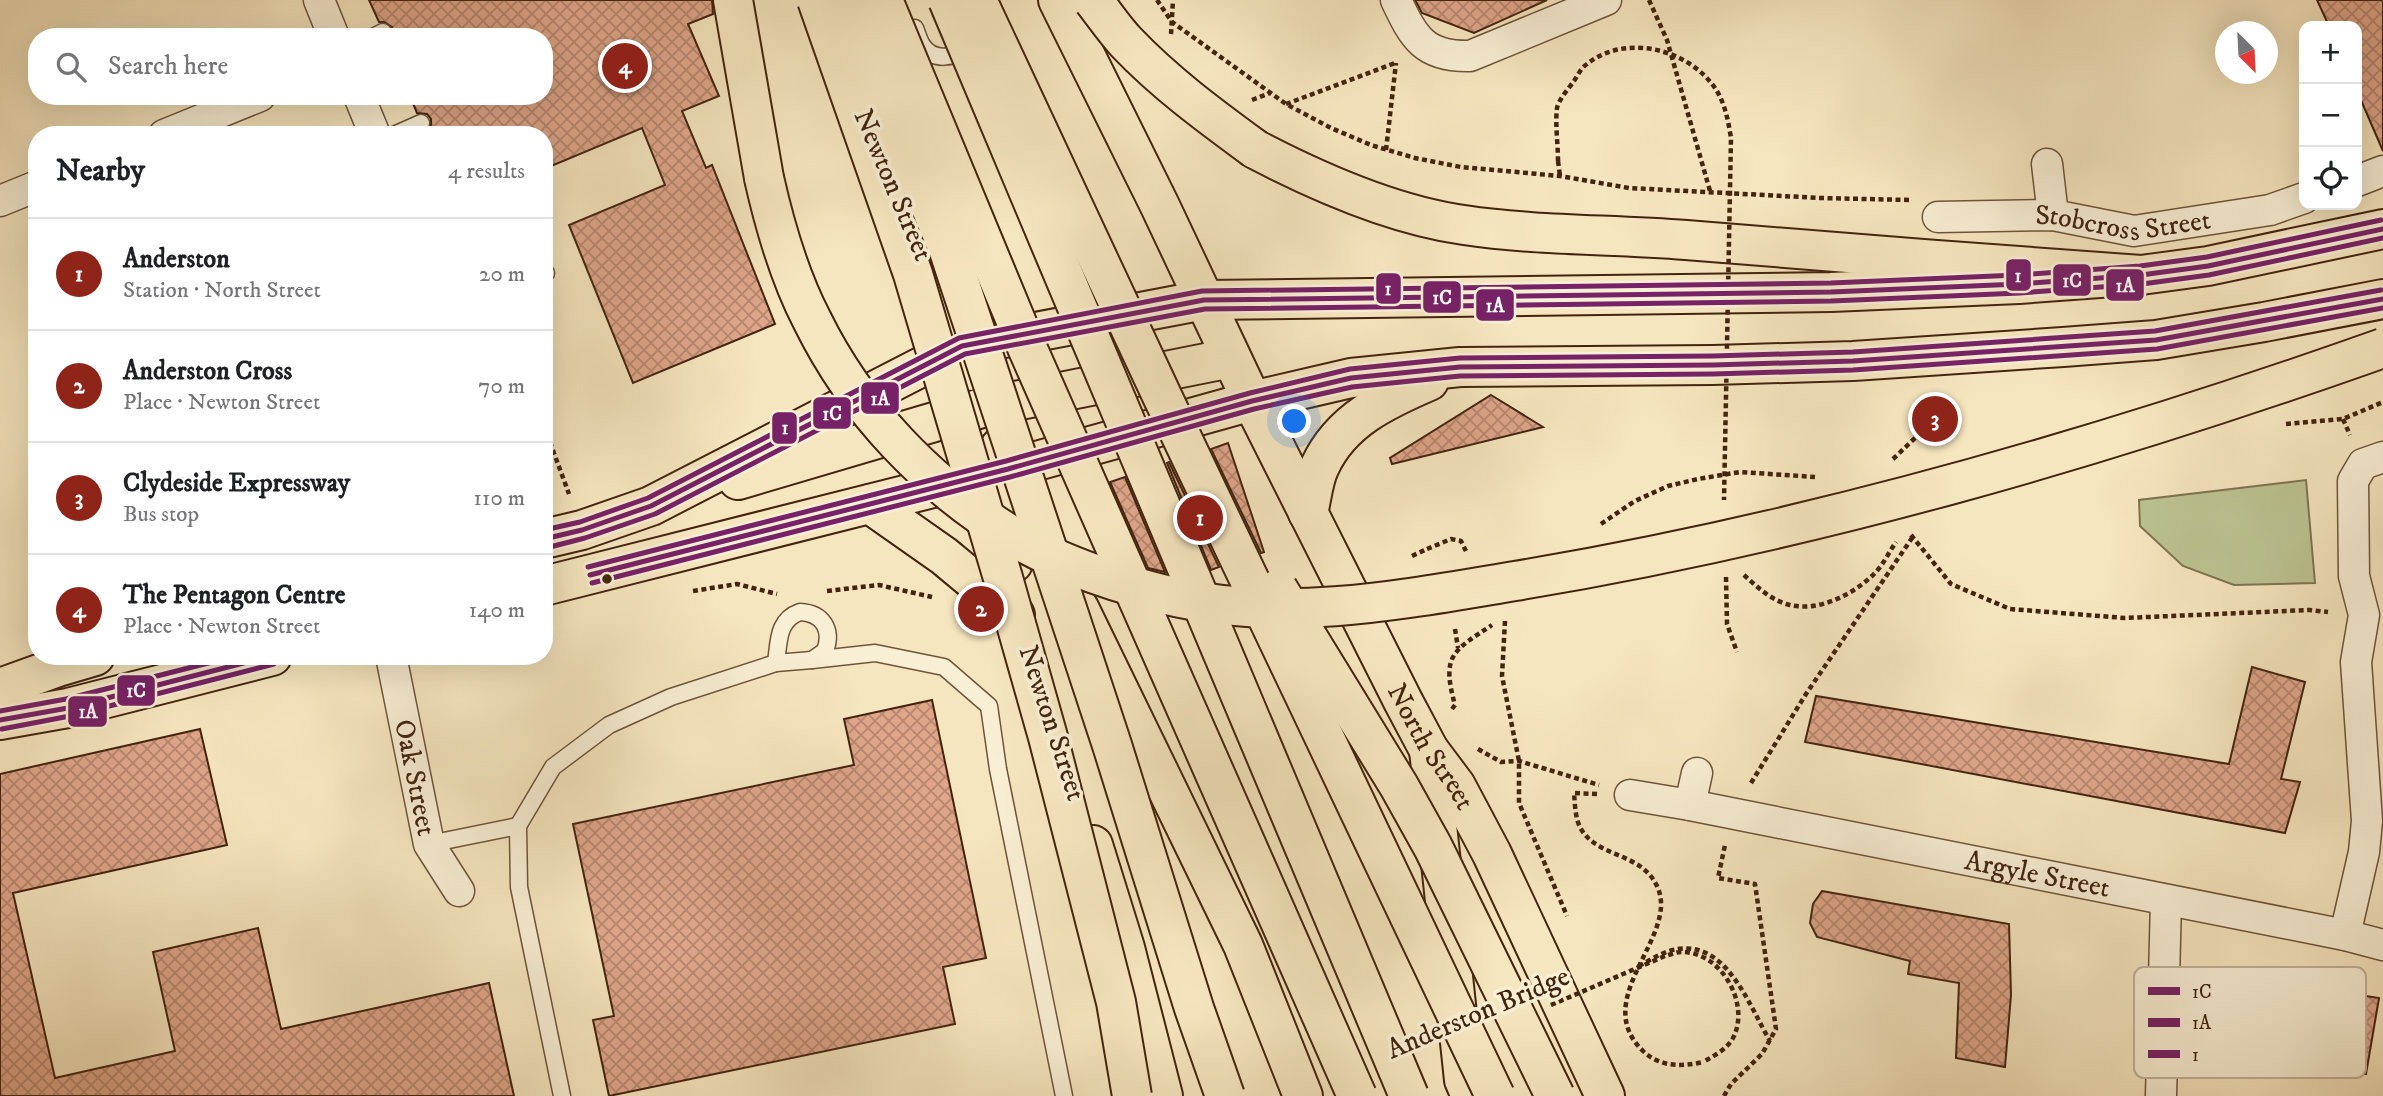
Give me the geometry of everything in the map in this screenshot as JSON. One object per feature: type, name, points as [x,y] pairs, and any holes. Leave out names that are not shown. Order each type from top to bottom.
[{"type":"main road","points":[[733,0],[764,178],[788,262],[811,320],[831,356],[871,414],[933,477],[1017,539],[1090,572],[1184,599],[1275,608],[1343,605],[1449,592],[1699,547],[1872,504],[2125,435],[2383,348]]},
{"type":"main road","points":[[816,0],[913,274],[1003,578],[1048,737],[1116,1002],[1132,1096]]},
{"type":"main road","name":"Newton Street","points":[[816,0],[961,346],[1008,469],[1015,615],[1037,673],[1125,948],[1163,1096]]},
{"type":"main road","points":[[845,0],[949,251],[1108,732],[1194,1008],[1225,1096]]},
{"type":"main road","points":[[883,0],[1026,345],[1357,1096]]},
{"type":"main road","points":[[948,0],[1409,1096]]},
{"type":"main road","points":[[977,0],[1494,1096]]},
{"type":"main road","points":[[1005,0],[1506,1096]]},
{"type":"main road","name":"North Street","points":[[1058,0],[1308,513],[1429,750],[1457,786],[1492,854],[1605,1096]]},
{"type":"main road","points":[[1093,0],[1126,42],[1156,70],[1193,104],[1255,149],[1292,168],[1391,207],[1462,225],[1539,233],[1683,240],[2141,275]]},
{"type":"main road","points":[[651,506],[961,346],[1204,300],[1831,292],[2019,284],[2141,275],[2208,266],[2383,229]]},
{"type":"main road","points":[[553,584],[1008,469],[1252,401],[1351,378],[1460,367],[1713,365],[1853,360],[2156,340],[2383,299]]},
{"type":"main road","points":[[553,537],[985,407],[1231,358]]},
{"type":"main road","points":[[1308,513],[1319,468],[1333,442],[1354,421],[1389,398],[1460,367]]},
{"type":"main road","points":[[1008,469],[1124,698],[1243,945],[1303,1096]]},
{"type":"main road","points":[[870,504],[944,556],[1015,615]]},
{"type":"main road","points":[[1273,582],[1399,786],[1433,847],[1555,1096]]},
{"type":"main road","points":[[0,688],[64,665]]},
{"type":"main road","points":[[0,720],[68,708],[237,665]]},
{"type":"main road","points":[[1429,750],[1464,1080],[1471,1096]]},
{"type":"street","points":[[319,0],[330,28]]},
{"type":"street","points":[[1396,0],[1411,32],[1438,52],[1470,56],[1606,0]]},
{"type":"street","points":[[186,126],[238,105]]},
{"type":"street","points":[[363,105],[371,126]]},
{"type":"street","points":[[2047,164],[2053,215]]},
{"type":"street","points":[[2362,179],[2383,171]]},
{"type":"street","points":[[0,201],[28,190]]},
{"type":"street","name":"Stobcross Street","points":[[1938,217],[2053,215],[2134,231],[2270,209],[2299,200]]},
{"type":"street","points":[[2345,935],[2364,852],[2367,821],[2356,662],[2364,615],[2354,576],[2352,496],[2353,481],[2373,460]]},
{"type":"street","name":"Oak Street","points":[[393,665],[429,844],[458,891]]},
{"type":"street","points":[[1690,805],[1697,772]]},
{"type":"street","name":"Argyle Street","points":[[1630,795],[2345,935],[2383,945]]},
{"type":"street","points":[[2164,967],[2165,900]]},
{"type":"street","points":[[2161,1078],[2161,1096]]},
{"type":"lane","points":[[859,105],[906,8],[922,45],[929,52],[946,57],[956,56],[970,44],[982,0]]},
{"type":"lane","points":[[414,126],[421,123]]},
{"type":"lane","points":[[776,663],[782,627],[786,620],[800,612],[816,615],[827,628],[829,635],[825,651],[812,660]]},
{"type":"lane","points":[[562,1096],[519,887],[519,826],[553,767],[610,725],[671,697],[776,663],[875,653],[944,667],[989,706],[998,769],[1064,1096]]},
{"type":"lane","points":[[429,844],[519,826]]},
{"type":"path","points":[[1157,0],[1172,22],[1286,103],[1331,128],[1386,150],[1461,167],[1560,176],[1629,188],[1821,198],[1909,199],[1938,217]]},
{"type":"path","points":[[1172,22],[1173,0]]},
{"type":"path","points":[[1649,0],[1667,40],[1710,191]]},
{"type":"path","points":[[1560,176],[1558,106],[1585,65],[1599,56],[1634,48],[1652,48],[1672,54],[1691,64],[1714,86],[1722,101],[1731,138],[1724,512]]},
{"type":"path","points":[[1286,103],[1415,55],[1438,52]]},
{"type":"path","points":[[1386,150],[1397,62]]},
{"type":"path","points":[[1887,466],[1935,419]]},
{"type":"path","points":[[553,450],[583,530]]},
{"type":"path","points":[[1724,1096],[1731,1084],[1751,1066],[1770,1042],[1776,1029],[1755,884],[1718,878],[1732,814],[1806,694],[1912,538],[1951,583],[2010,609],[2125,618],[2309,610],[2364,615]]},
{"type":"path","points":[[1427,549],[1451,539],[1461,541],[1466,547],[1469,561]]},
{"type":"path","points":[[1735,567],[1769,595],[1790,605],[1817,606],[1850,592],[1876,573],[1896,542]]},
{"type":"path","points":[[1726,569],[1727,624],[1737,652]]},
{"type":"path","points":[[1449,713],[1455,705],[1450,690],[1450,659],[1458,648],[1505,617]]},
{"type":"path","points":[[1567,918],[1519,803],[1519,761],[1630,795]]},
{"type":"path","name":"Anderston Bridge","points":[[1538,1010],[1627,972],[1640,967],[1652,962],[1665,956],[1681,952],[1701,957],[1724,974],[1732,986],[1738,1012],[1737,1026],[1732,1039],[1720,1052],[1703,1062],[1682,1066],[1666,1064],[1650,1057],[1630,1035],[1626,1020],[1627,998],[1632,979],[1636,973],[1639,966],[1660,914],[1662,900],[1650,874],[1637,863],[1602,848],[1588,838],[1580,827],[1574,793]]},
{"type":"path","points":[[1639,966],[1669,951],[1686,948],[1700,950],[1716,959],[1728,969],[1740,986],[1770,1042]]},
{"type":"path","points":[[1594,981],[1600,994]]},
{"type":"green space","points":[[2306,480],[2315,583],[2234,585],[2183,566],[2140,526],[2139,500]]},
{"type":"building","points":[[369,0],[712,0],[713,14],[688,24],[719,96],[682,111],[706,168],[712,165],[775,324],[633,383],[569,225],[665,185],[642,128],[553,165],[553,126],[430,126],[431,119],[427,114],[417,113],[414,105],[553,105],[553,28],[392,28],[379,22]]},
{"type":"building","points":[[1415,0],[1547,0],[1474,33],[1422,13]]},
{"type":"building","points":[[2317,0],[2383,0],[2383,151],[2362,103],[2362,21],[2327,21]]},
{"type":"building","points":[[1491,395],[1543,427],[1392,464],[1390,458]]},
{"type":"building","points":[[1228,443],[1264,552],[1261,553],[1211,449]]},
{"type":"building","points":[[1169,462],[1219,567],[1211,570],[1167,463]]},
{"type":"building","points":[[1125,477],[1165,572],[1148,568],[1110,482]]},
{"type":"building","points":[[2252,667],[2305,682],[2281,779],[2300,782],[2285,833],[1805,742],[1816,696],[2229,764]]},
{"type":"building","points":[[932,700],[986,958],[943,967],[955,1024],[609,1096],[593,1020],[614,1016],[573,824],[854,765],[844,719]]},
{"type":"building","points":[[200,729],[227,845],[13,893],[55,1078],[175,1051],[153,952],[258,928],[281,1029],[489,983],[514,1096],[0,1096],[0,774]]},
{"type":"building","points":[[1822,891],[2009,924],[2011,995],[2005,1067],[1956,1058],[1959,983],[1908,974],[1910,961],[1817,937],[1810,923],[1813,904]]},
{"type":"building","points":[[2366,996],[2379,998],[2366,1074]]},
{"type":"transit line","name":"1","points":[[553,528],[580,522],[648,498],[959,338],[1202,291],[1831,283],[2018,275],[2140,266],[2207,257],[2381,220]]},
{"type":"transit line","name":"1C","points":[[553,537],[582,530],[651,506],[962,346],[1204,300],[1831,292],[2019,284],[2141,275],[2208,266],[2383,229]]},
{"type":"transit line","name":"1A","points":[[553,546],[655,514],[965,354],[1205,309],[1831,301],[2020,293],[2142,284],[2209,275],[2383,238]]},
{"type":"transit line","name":"1","points":[[588,567],[1006,461],[1250,393],[1350,369],[1460,358],[1853,352],[2155,331],[2381,290]]},
{"type":"transit line","name":"1C","points":[[590,575],[1008,469],[1252,401],[1351,378],[1460,367],[1853,361],[2156,340],[2383,299]]},
{"type":"transit line","name":"1A","points":[[592,583],[1010,477],[1254,409],[1352,387],[1460,376],[1853,370],[2157,349],[2383,308]]},
{"type":"transit line","name":"1","points":[[0,711],[66,699],[200,665]]},
{"type":"transit line","name":"1C","points":[[0,720],[68,708],[236,665]]},
{"type":"transit line","name":"1A","points":[[2,729],[70,716],[270,665]]},
{"type":"place","name":"The Pentagon Centre","points":[[625,66]]},
{"type":"place","name":"Clydeside Expressway","points":[[1935,419]]},
{"type":"place","name":"Anderston","points":[[1200,518]]},
{"type":"place","name":"Anderston Cross","points":[[981,609]]}]
